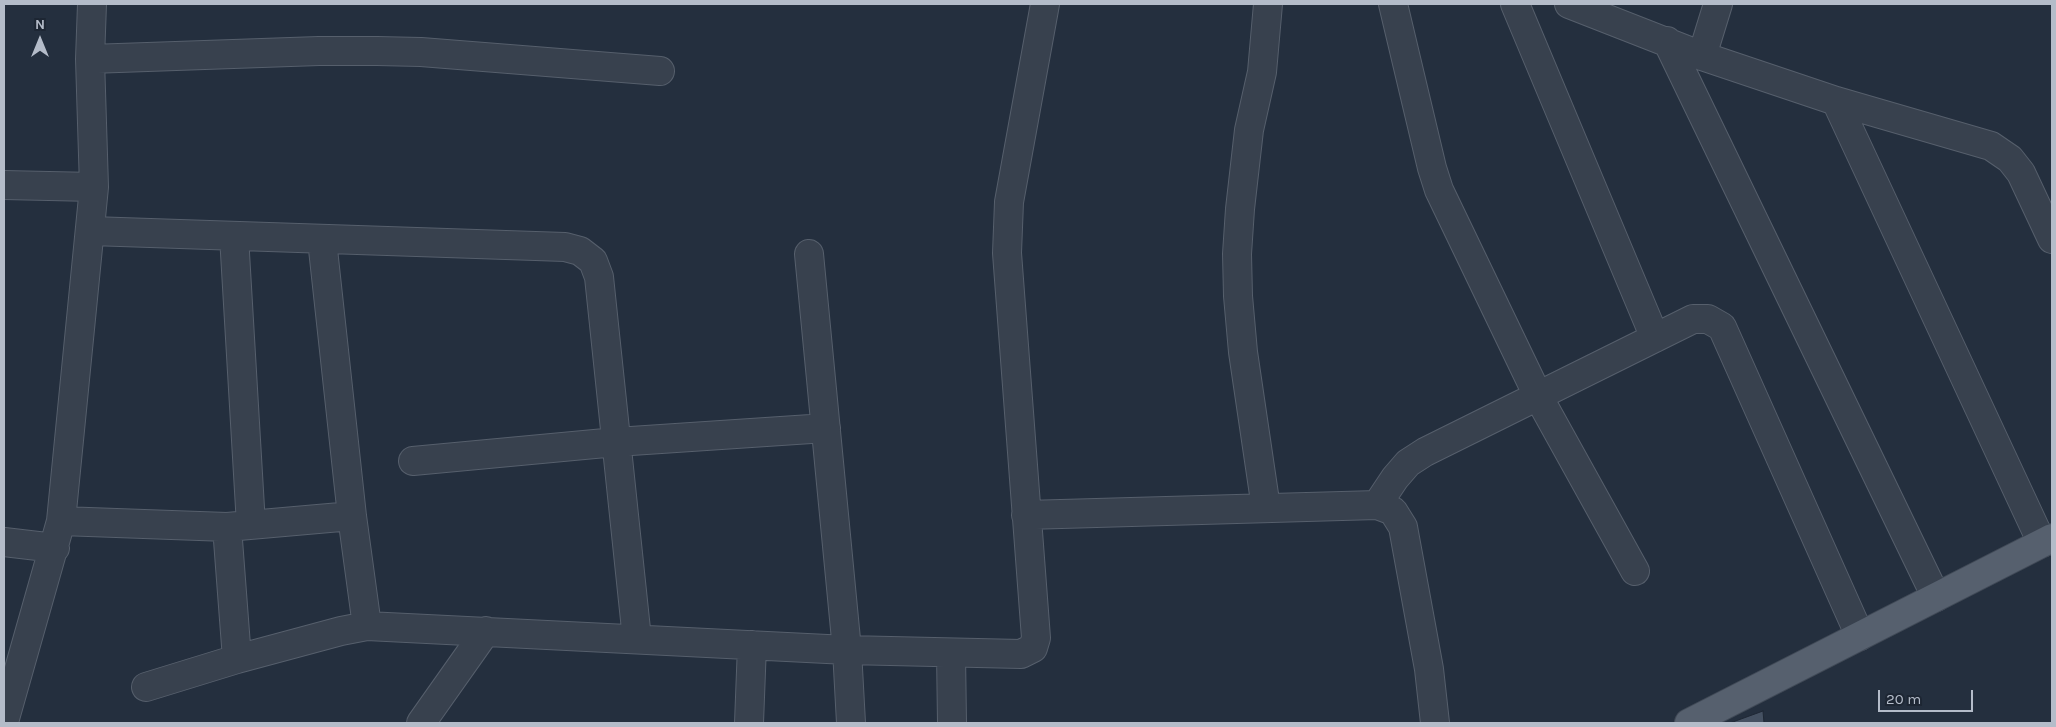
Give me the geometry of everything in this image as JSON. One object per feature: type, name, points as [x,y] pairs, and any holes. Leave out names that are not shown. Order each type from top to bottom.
[{"type":"main road","points":[[1689,723],[2047,540]]},
{"type":"street","points":[[4,722],[55,548],[61,521],[94,187],[90,59],[92,4]]},
{"type":"street","points":[[146,687],[237,659],[341,631],[367,626],[847,650],[1021,654],[1033,648],[1036,638],[1007,253],[1009,202],[1045,4]]},
{"type":"street","points":[[1266,508],[1243,352],[1238,296],[1237,254],[1248,138],[1262,72],[1268,4]]},
{"type":"street","points":[[1393,4],[1432,168],[1439,190],[1538,396],[1635,571]]},
{"type":"street","points":[[1515,4],[1655,338]]},
{"type":"street","points":[[1569,4],[1702,56],[1836,101],[1991,146],[2010,159],[2021,173],[2052,240]]},
{"type":"street","points":[[1702,56],[1718,4]]},
{"type":"street","points":[[1667,41],[1936,597]]},
{"type":"street","points":[[90,59],[318,51],[394,51],[660,71]]},
{"type":"street","points":[[1836,101],[2047,540]]},
{"type":"street","points":[[4,185],[94,187]]},
{"type":"street","points":[[91,231],[565,247],[580,251],[593,261],[599,277],[636,639]]},
{"type":"street","points":[[234,236],[239,526],[237,659]]},
{"type":"street","points":[[322,240],[352,516],[367,626]]},
{"type":"street","points":[[809,254],[847,650],[851,723]]},
{"type":"street","points":[[1377,504],[1408,463],[1425,452],[1694,319],[1708,319],[1722,327],[1860,636]]},
{"type":"street","points":[[413,461],[616,442],[826,428]]},
{"type":"street","points":[[1026,515],[1377,504],[1393,511],[1403,527],[1429,669],[1435,723]]},
{"type":"street","points":[[61,521],[239,526],[352,516]]},
{"type":"street","points":[[4,542],[55,548]]},
{"type":"street","points":[[421,723],[486,631]]},
{"type":"street","points":[[749,723],[752,645]]},
{"type":"street","points":[[951,653],[952,723]]},
{"type":"building","points":[[1763,711],[1764,723],[1730,723]]}]
